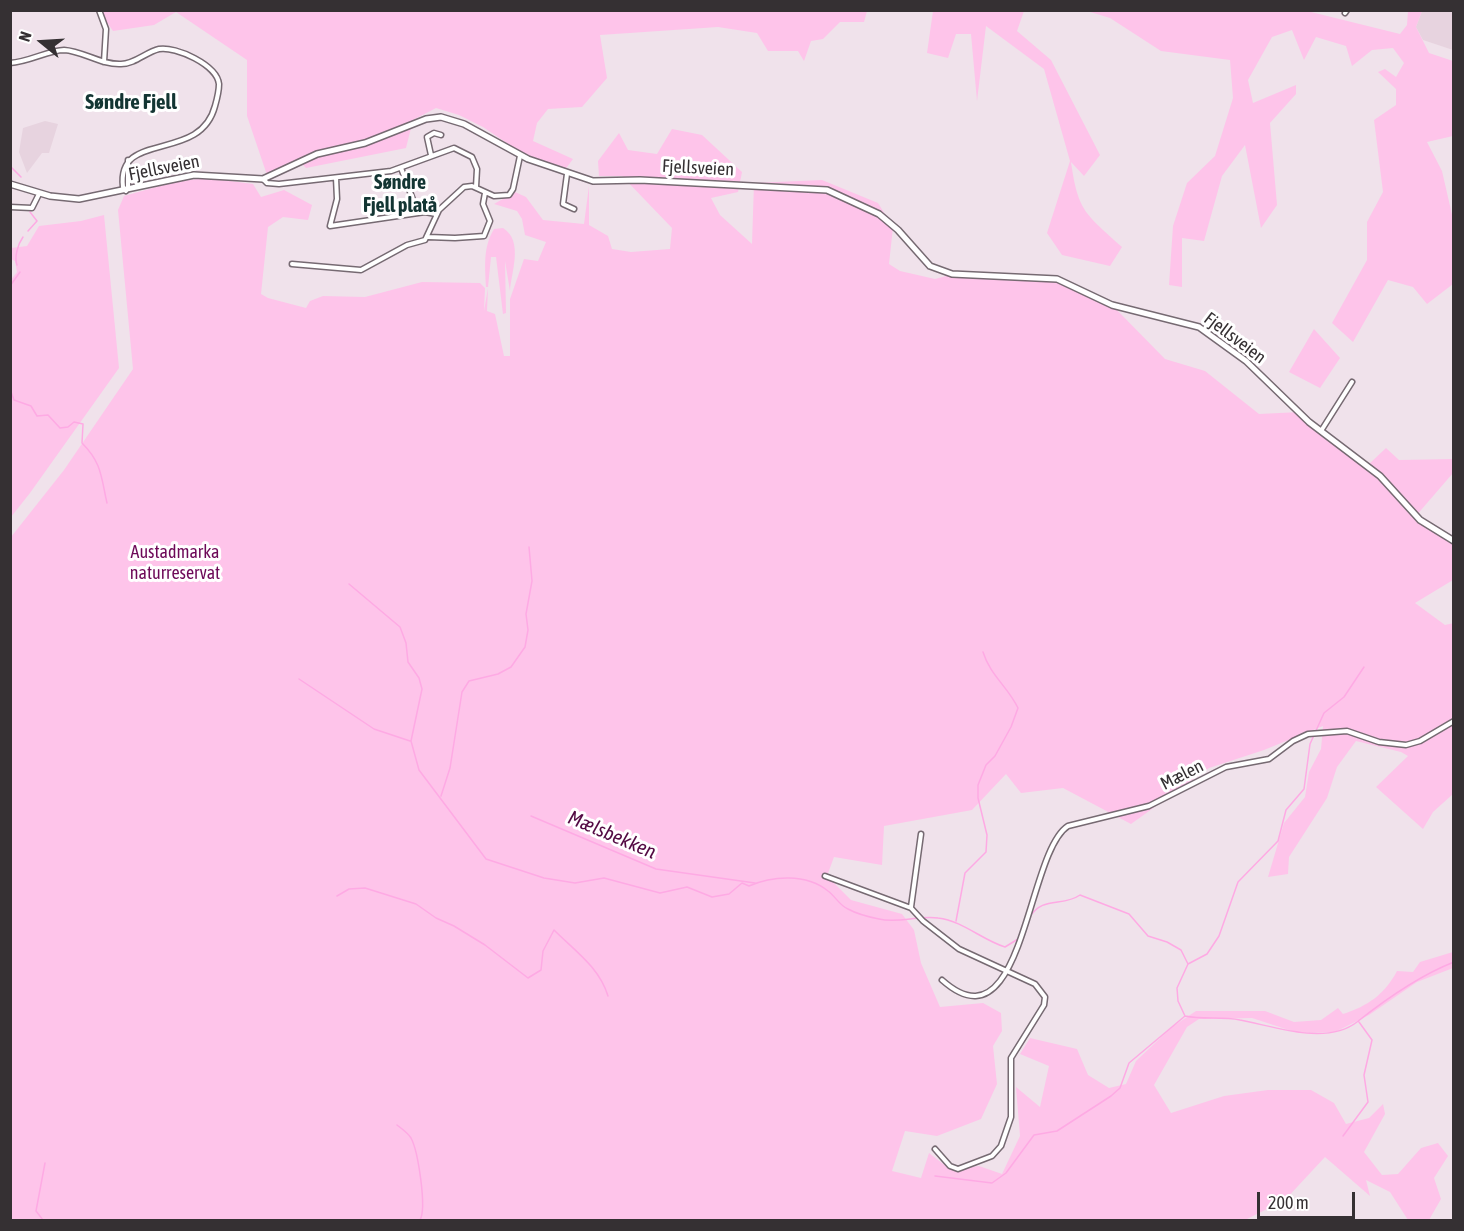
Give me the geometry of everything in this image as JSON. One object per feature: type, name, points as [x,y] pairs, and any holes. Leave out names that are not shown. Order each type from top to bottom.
[{"type":"main road","name":"Fjellsveien","points":[[10,184],[39,194],[79,199],[194,175],[263,179],[317,154],[375,140],[436,117],[448,117],[520,156],[567,174],[600,183],[640,180],[803,187],[834,192],[888,220],[936,270],[952,273],[1052,278],[1072,284],[1118,308],[1200,327],[1246,361],[1321,431],[1380,476],[1420,520],[1454,541]]},
{"type":"street","points":[[99,10],[106,29],[104,62]]},
{"type":"street","points":[[10,63],[29,61],[64,50],[104,62],[126,64],[159,50],[168,49],[207,65],[218,81],[212,120],[199,134],[128,159],[126,191]]},
{"type":"street","points":[[431,155],[427,137],[434,133],[441,135]]},
{"type":"street","points":[[263,179],[267,183],[274,184],[401,168],[453,148],[469,154],[477,166],[476,188]]},
{"type":"street","points":[[428,237],[436,214],[461,189],[470,186],[485,193],[504,197],[511,193],[520,156]]},
{"type":"street","points":[[401,168],[417,213]]},
{"type":"street","points":[[567,174],[563,204],[574,209]]},
{"type":"street","points":[[336,177],[337,198],[330,226],[417,213],[436,214]]},
{"type":"street","points":[[292,264],[361,270],[402,247],[428,237],[484,236],[490,221],[483,204],[485,193]]},
{"type":"street","points":[[10,207],[32,207],[39,194]]},
{"type":"street","points":[[1321,431],[1352,382]]},
{"type":"street","name":"Mælen","points":[[1006,973],[1047,861],[1065,827],[1149,806],[1226,767],[1273,757],[1293,741],[1308,734],[1347,731],[1378,742],[1406,745],[1420,741],[1454,721]]},
{"type":"street","points":[[911,908],[921,834]]},
{"type":"street","points":[[825,876],[911,908],[923,921],[959,949],[1006,973],[1035,984],[1046,1000],[1011,1058],[1011,1117],[1007,1133],[994,1154],[966,1168],[950,1166],[935,1149]]},
{"type":"street","points":[[942,980],[957,991],[980,997],[995,988],[1006,973]]},
{"type":"shaded area","points":[[1422,11],[1453,11],[1453,50],[1423,40],[1416,27]]},
{"type":"shaded area","points":[[45,121],[58,124],[49,153],[42,153],[27,173],[19,152],[23,128]]},
{"type":"green space","points":[[99,11],[867,11],[864,22],[840,22],[823,39],[811,41],[804,61],[798,51],[768,51],[757,33],[718,27],[600,35],[607,78],[582,107],[548,109],[537,123],[533,141],[573,159],[564,171],[523,154],[483,127],[459,115],[436,108],[413,120],[406,148],[306,168],[298,160],[267,175],[247,116],[247,60],[176,12],[154,25],[113,31]]},
{"type":"green space","points":[[933,11],[1024,11],[1017,31],[1051,60],[1100,155],[1084,176],[1071,162],[1077,192],[1086,211],[1122,247],[1110,266],[1062,255],[1047,233],[1070,161],[1044,69],[986,26],[977,101],[971,34],[956,34],[948,58],[927,53]]},
{"type":"green space","points":[[1087,11],[1307,11],[1400,34],[1407,25],[1408,11],[1422,11],[1416,27],[1429,53],[1453,61],[1453,136],[1427,142],[1442,171],[1453,219],[1453,284],[1427,304],[1413,287],[1388,280],[1353,342],[1332,323],[1367,260],[1367,222],[1383,192],[1374,120],[1396,105],[1396,89],[1378,72],[1385,69],[1396,77],[1404,63],[1393,48],[1372,50],[1352,66],[1346,46],[1316,37],[1304,60],[1292,30],[1272,37],[1248,80],[1253,103],[1296,85],[1296,94],[1270,123],[1277,205],[1261,228],[1245,145],[1222,176],[1204,241],[1182,238],[1182,287],[1169,285],[1173,226],[1187,183],[1215,156],[1233,98],[1230,60],[1161,51],[1110,18]]},
{"type":"green space","name":"Austadmarka naturreservat","points":[[672,129],[702,135],[742,172],[738,192],[711,198],[720,215],[752,244],[754,183],[822,180],[878,203],[893,227],[889,264],[900,271],[935,279],[954,274],[975,273],[1055,278],[1112,305],[1165,359],[1205,371],[1259,414],[1300,412],[1368,465],[1386,448],[1399,460],[1453,459],[1453,473],[1415,517],[1454,542],[1453,580],[1415,603],[1445,625],[1454,623],[1453,794],[1433,812],[1423,829],[1376,787],[1408,756],[1401,752],[1356,741],[1337,767],[1327,798],[1289,857],[1288,874],[1268,877],[1284,823],[1305,797],[1309,772],[1321,749],[1323,726],[1264,750],[1209,768],[1131,824],[1063,788],[1021,793],[1006,774],[972,810],[884,826],[882,865],[834,857],[827,876],[851,900],[902,914],[914,930],[921,963],[940,1007],[983,1003],[1001,1013],[1002,1031],[993,1046],[997,1084],[981,1119],[937,1136],[905,1131],[892,1171],[921,1178],[929,1153],[951,1170],[979,1166],[1002,1174],[1020,1136],[1016,1087],[1040,1107],[1049,1066],[1020,1054],[1030,1038],[1077,1049],[1088,1075],[1109,1088],[1126,1084],[1136,1061],[1172,1027],[1196,1011],[1265,1011],[1294,1022],[1321,1020],[1338,1008],[1343,1014],[1368,1003],[1381,993],[1397,971],[1413,972],[1420,962],[1453,952],[1453,968],[1417,982],[1369,1015],[1335,1032],[1298,1033],[1252,1018],[1199,1019],[1187,1027],[1154,1085],[1171,1113],[1224,1096],[1268,1090],[1311,1090],[1334,1103],[1346,1124],[1369,1118],[1383,1104],[1385,1114],[1364,1152],[1382,1175],[1398,1174],[1421,1148],[1438,1143],[1448,1156],[1434,1178],[1441,1199],[1429,1220],[1408,1220],[1390,1192],[1366,1180],[1370,1196],[1325,1157],[1285,1200],[1245,1220],[11,1220],[11,537],[64,470],[133,369],[118,210],[124,196],[178,181],[208,178],[253,184],[261,197],[284,190],[312,205],[308,220],[283,217],[268,227],[261,294],[306,308],[310,301],[323,296],[365,297],[422,282],[480,283],[485,288],[484,311],[488,288],[487,311],[495,314],[504,356],[510,356],[510,299],[524,259],[538,261],[546,242],[525,235],[522,219],[517,211],[494,204],[515,192],[526,197],[543,220],[584,224],[589,186],[589,225],[608,236],[612,249],[631,252],[670,249],[672,228],[622,176],[599,176],[598,161],[619,133],[628,150],[657,154]]},
{"type":"green space","points":[[104,215],[119,368],[11,517],[10,281],[17,272],[15,261],[11,259],[11,248],[27,246],[39,226],[81,221]]},
{"type":"green space","points":[[503,228],[513,241],[515,258],[510,291],[505,261],[506,313],[503,314],[496,257],[491,257],[488,287],[486,287],[485,264],[490,236],[494,229]]},
{"type":"green space","points":[[1314,329],[1340,358],[1320,388],[1289,372]]},
{"type":"waterway","points":[[10,166],[21,177]]},
{"type":"waterway","points":[[28,231],[37,221],[30,212]]},
{"type":"waterway","points":[[17,265],[17,251],[23,237]]},
{"type":"waterway","points":[[10,286],[20,272]]},
{"type":"waterway","points":[[10,375],[10,387]]},
{"type":"waterway","points":[[10,389],[14,400],[31,406],[37,416],[48,415],[60,428],[68,427],[74,422],[83,424],[82,443],[97,464],[107,503]]},
{"type":"waterway","points":[[441,796],[450,768],[462,692],[469,681],[498,674],[511,667],[525,647],[528,630],[526,614],[532,581],[529,547]]},
{"type":"waterway","points":[[349,584],[400,627],[406,643],[408,662],[419,678],[422,689],[411,741],[419,770],[486,859],[544,878],[575,883],[604,878],[660,893],[687,887],[712,897],[729,894],[742,883],[749,886],[778,878],[799,879],[819,885],[831,893],[845,908],[867,916],[886,920],[931,917],[947,920],[1005,947],[1018,939]]},
{"type":"waterway","points":[[956,921],[965,873],[986,852],[987,835],[978,798],[978,785],[986,765],[995,756],[1011,727],[1018,708],[990,668],[983,652]]},
{"type":"waterway","points":[[1364,667],[1344,697],[1324,713],[1310,744],[1304,789],[1286,810],[1278,841],[1238,882],[1219,936],[1207,954],[1188,964],[1177,988],[1178,1001],[1185,1016],[1233,1019],[1299,1032],[1330,1033],[1357,1022],[1403,989],[1454,962]]},
{"type":"waterway","points":[[299,679],[374,729],[410,741]]},
{"type":"waterway","name":"Mælsbekken","points":[[531,816],[656,869],[755,883]]},
{"type":"waterway","points":[[337,896],[349,889],[365,888],[416,904],[436,918],[485,945],[528,978],[541,970],[543,951],[554,930],[599,976],[608,996]]},
{"type":"waterway","points":[[1030,917],[1040,906],[1067,901],[1080,895],[1129,914],[1148,936],[1167,942],[1181,950],[1188,964]]},
{"type":"waterway","points":[[935,1176],[992,1183],[1006,1173],[1034,1135],[1057,1131],[1111,1096],[1120,1088],[1129,1063],[1185,1016]]},
{"type":"waterway","points":[[1343,1136],[1368,1102],[1364,1075],[1372,1040],[1359,1022]]},
{"type":"waterway","points":[[397,1125],[407,1133],[414,1145],[421,1179],[423,1204],[420,1220]]},
{"type":"waterway","points":[[43,1220],[36,1211],[45,1163]]},
{"type":"district","name":"Søndre Fjell","points":[[131,102]]},
{"type":"district","name":"Søndre Fjell platå","points":[[400,194]]}]
